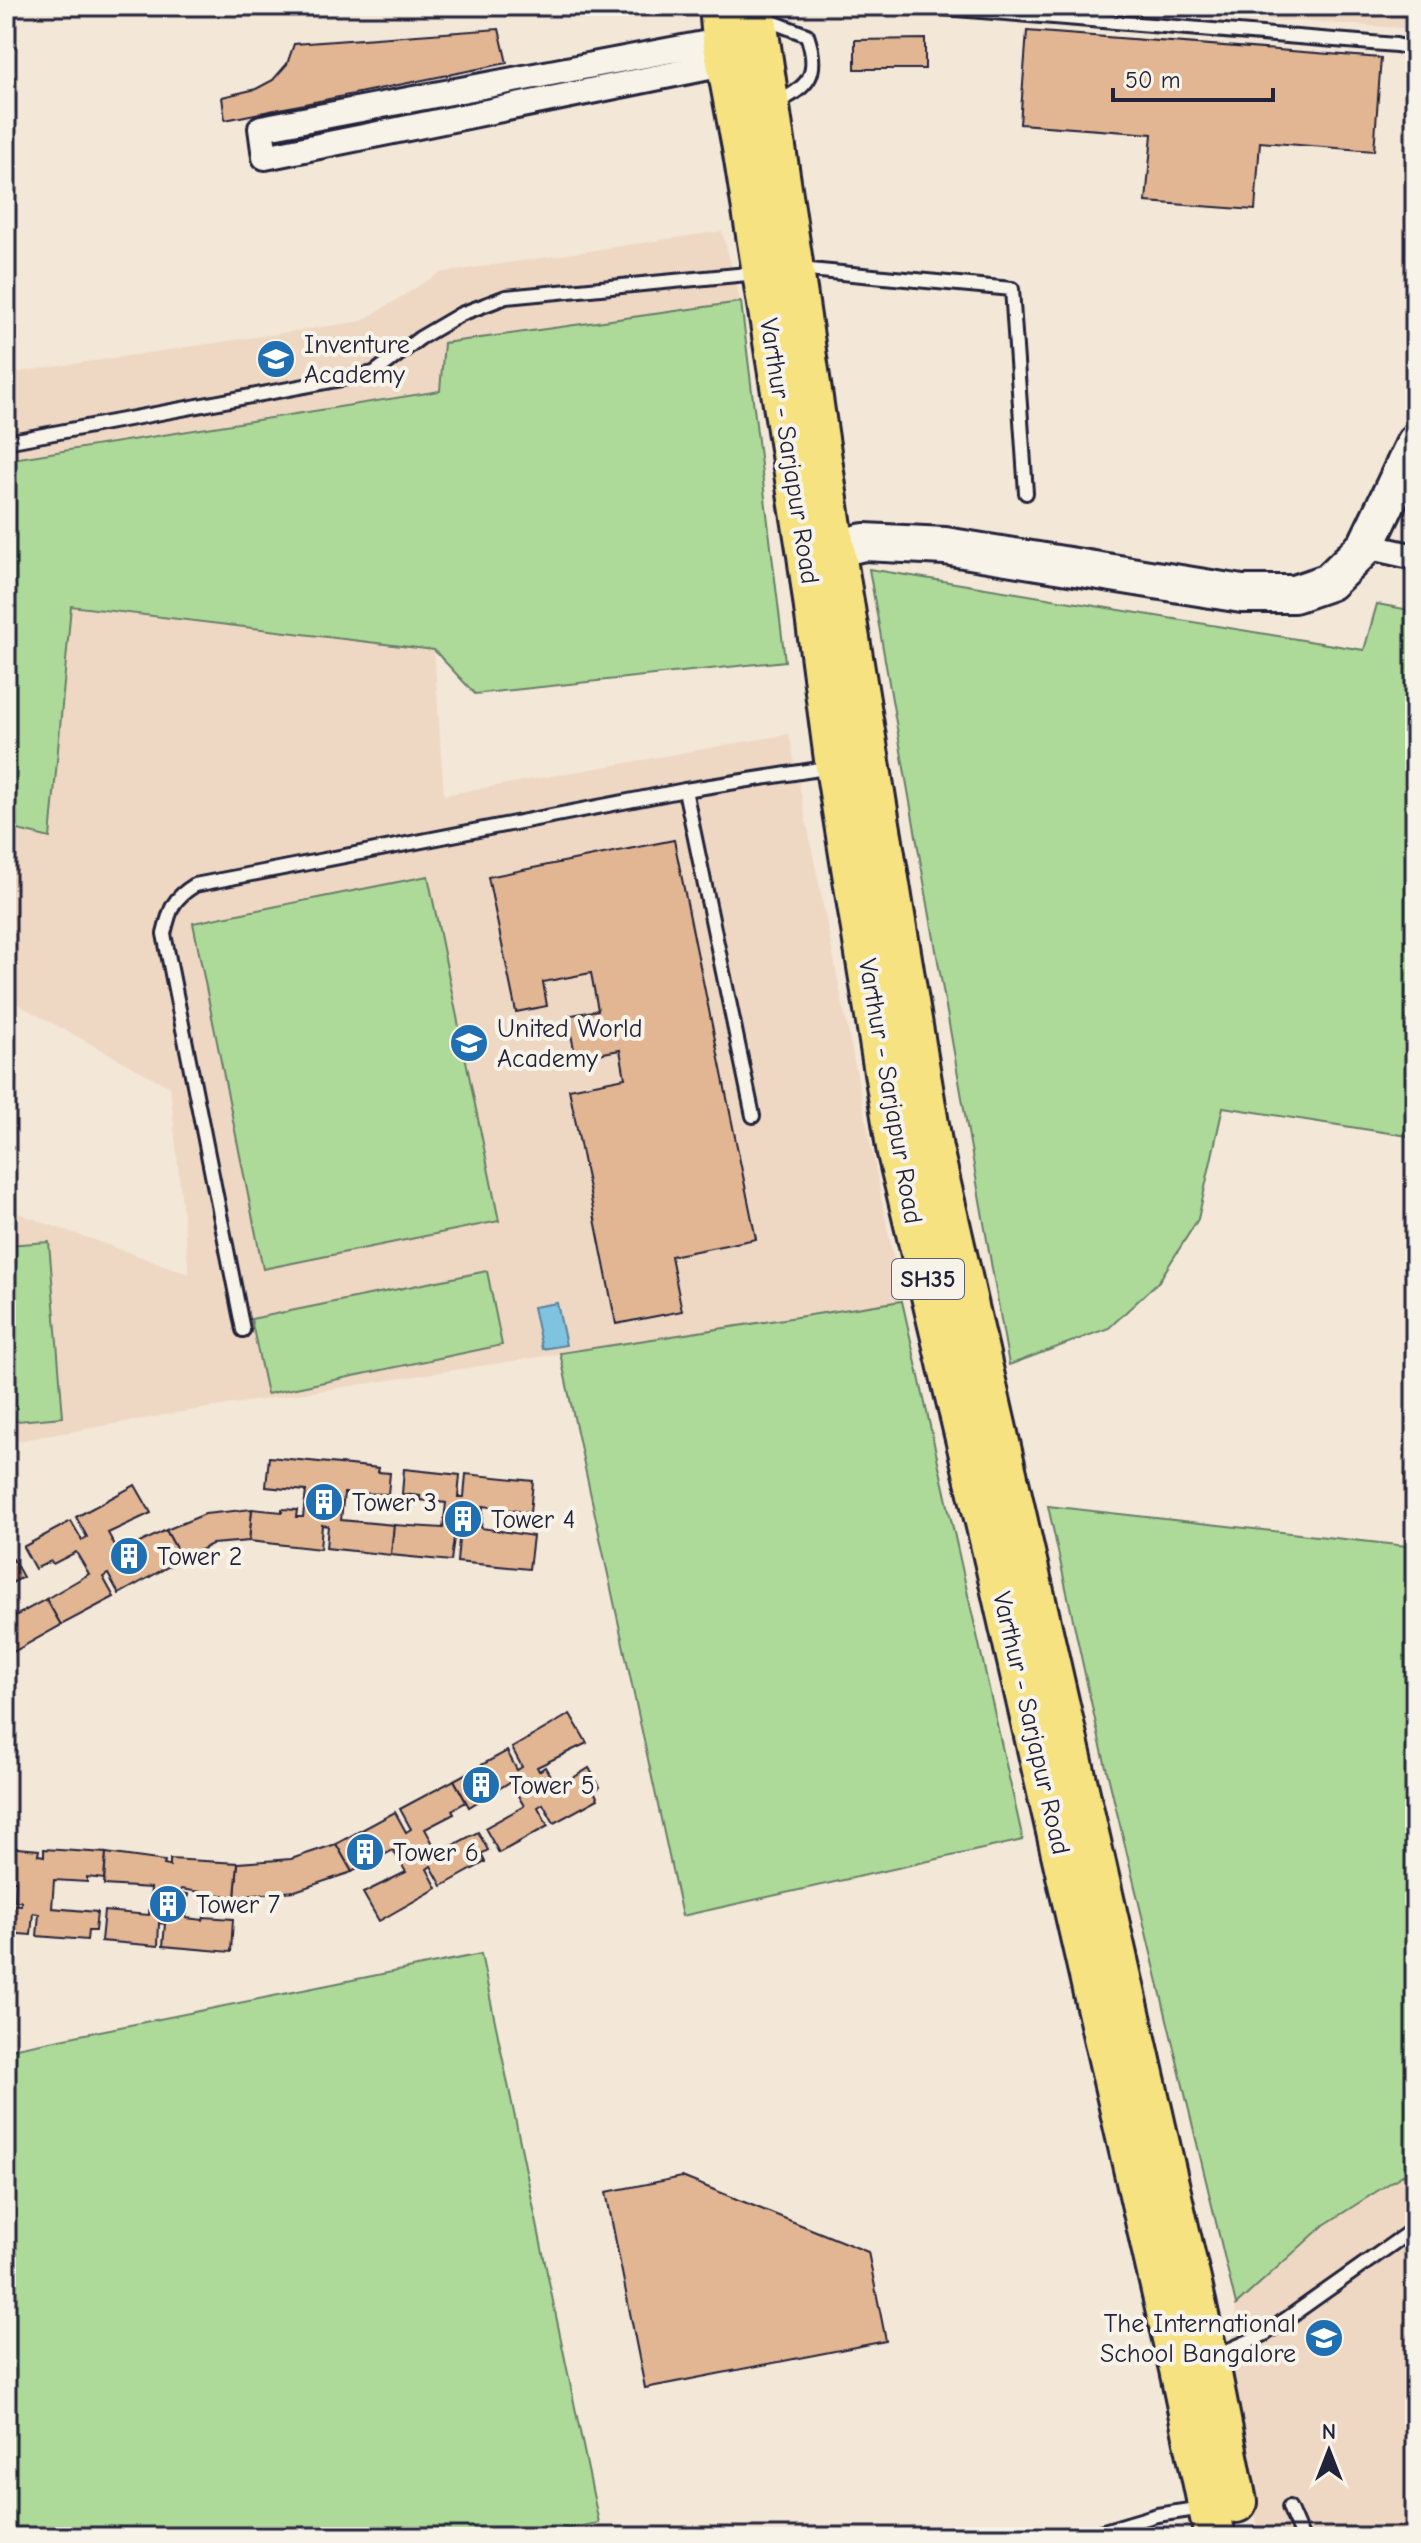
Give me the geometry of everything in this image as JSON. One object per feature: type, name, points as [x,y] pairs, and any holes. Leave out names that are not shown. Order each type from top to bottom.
[{"type":"main road","name":"Varthur - Sarjapur Road","points":[[743,32],[769,107],[777,270]]},
{"type":"main road","name":"Varthur - Sarjapur Road","points":[[743,32],[821,551],[932,1149],[1208,2359],[1243,2537]]},
{"type":"main road","name":"Varthur - Sarjapur Road","points":[[821,551],[836,767],[898,1153],[991,1543],[1212,2522]]},
{"type":"street","points":[[612,74],[261,128],[265,157],[612,74],[743,32]]},
{"type":"street","points":[[821,551],[864,542],[945,546],[1242,594],[1294,594],[1329,582],[1366,546],[1415,443]]},
{"type":"street","points":[[1366,546],[1415,557]]},
{"type":"lane","points":[[919,6],[1415,49]]},
{"type":"lane","points":[[6,442],[374,373],[420,338],[461,314],[506,297],[777,270],[1012,289],[1026,493]]},
{"type":"lane","points":[[243,1330],[164,934],[169,910],[179,895],[195,885],[685,790],[836,767]]},
{"type":"lane","points":[[685,790],[753,1116]]},
{"type":"lane","points":[[1208,2359],[1265,2334],[1415,2228]]},
{"type":"lane","points":[[1289,2507],[1302,2537]]},
{"type":"lane","points":[[1095,2537],[1100,2532],[1157,2515],[1212,2522]]},
{"type":"shaded area","points":[[1111,6],[1415,6],[1415,29],[1267,19]]},
{"type":"shaded area","name":"Inventure Academy","points":[[722,231],[741,302],[445,343],[440,391],[6,460],[6,374],[362,321],[440,273]]},
{"type":"shaded area","name":"United World Academy","points":[[71,606],[434,650],[444,795],[789,734],[902,1301],[182,1412],[6,1443],[6,1209],[189,1274],[170,1087],[6,998],[6,827],[50,837]]},
{"type":"shaded area","name":"The International School Bangalore","points":[[1415,2167],[1415,2537],[1259,2537],[1231,2371],[1236,2305],[1324,2225]]},
{"type":"green space","points":[[741,302],[785,661],[475,694],[434,650],[71,606],[50,838],[6,827],[6,460],[440,391],[444,343]]},
{"type":"green space","points":[[869,569],[1364,650],[1377,604],[1415,611],[1415,1137],[1223,1107],[1198,1219],[1159,1281],[1109,1328],[1009,1365]]},
{"type":"green space","points":[[428,876],[499,1221],[263,1269],[193,923]]},
{"type":"green space","points":[[49,1242],[63,1417],[6,1422],[6,1245]]},
{"type":"green space","points":[[487,1271],[502,1345],[267,1394],[251,1319]]},
{"type":"green space","points":[[902,1301],[1023,1840],[682,1916],[560,1353]]},
{"type":"green space","points":[[1048,1506],[1415,1547],[1415,2167],[1324,2225],[1236,2305],[1099,1738]]},
{"type":"green space","points":[[481,1954],[599,2523],[520,2537],[6,2537],[6,2050]]},
{"type":"water","points":[[557,1303],[566,1345],[542,1349],[533,1307]]},
{"type":"building","points":[[499,29],[507,63],[225,120],[222,97],[256,89],[273,80],[287,64],[294,44]]},
{"type":"building","points":[[1027,31],[1381,58],[1374,151],[1260,142],[1255,210],[1146,202],[1152,134],[1020,124]]},
{"type":"building","points":[[925,39],[925,69],[855,69],[855,40]]},
{"type":"building","points":[[674,840],[756,1239],[671,1256],[682,1311],[616,1324],[569,1089],[625,1078],[620,1050],[576,1058],[567,1016],[598,1010],[591,973],[543,982],[547,1006],[516,1012],[488,877]]},
{"type":"building","name":"Tower 3","points":[[269,1457],[379,1468],[378,1472],[390,1473],[388,1494],[344,1493],[341,1520],[394,1525],[391,1555],[326,1548],[328,1526],[322,1525],[320,1549],[249,1541],[252,1509],[297,1510],[296,1517],[303,1517],[306,1491],[266,1487]]},
{"type":"building","name":"Tower 4","points":[[404,1469],[460,1475],[458,1497],[464,1497],[466,1474],[533,1481],[530,1513],[483,1506],[481,1528],[533,1536],[529,1569],[457,1562],[459,1539],[454,1538],[451,1561],[391,1555],[394,1525],[443,1528],[446,1503],[402,1494]]},
{"type":"building","name":"Tower 2","points":[[135,1485],[151,1513],[108,1533],[119,1553],[166,1530],[182,1559],[119,1594],[108,1574],[103,1577],[114,1597],[61,1625],[46,1599],[89,1574],[76,1552],[35,1569],[23,1547],[71,1521],[82,1540],[87,1537],[76,1517]]},
{"type":"building","points":[[252,1509],[249,1541],[212,1544],[182,1559],[166,1530],[205,1514]]},
{"type":"building","points":[[13,1559],[23,1577],[6,1586],[6,1563]]},
{"type":"building","points":[[46,1599],[61,1625],[6,1656],[6,1621]]},
{"type":"building","name":"Tower 5","points":[[570,1714],[587,1743],[537,1767],[539,1771],[545,1767],[557,1788],[589,1768],[600,1787],[594,1791],[598,1799],[554,1823],[543,1804],[538,1807],[548,1826],[499,1853],[485,1828],[524,1806],[510,1782],[469,1807],[454,1780],[507,1751],[517,1770],[522,1767],[512,1748]]},
{"type":"building","name":"Tower 6","points":[[454,1780],[466,1802],[452,1810],[454,1814],[425,1829],[438,1853],[478,1832],[488,1850],[481,1854],[485,1862],[442,1886],[431,1866],[427,1869],[437,1888],[379,1921],[363,1893],[406,1872],[393,1850],[352,1872],[336,1844],[395,1812],[406,1832],[411,1829],[400,1809]]},
{"type":"building","points":[[336,1844],[352,1872],[295,1891],[235,1897],[238,1863],[291,1859]]},
{"type":"building","points":[[6,1847],[39,1850],[38,1855],[44,1856],[44,1849],[106,1853],[104,1879],[87,1877],[87,1882],[54,1880],[52,1908],[97,1912],[95,1931],[88,1931],[87,1940],[37,1936],[39,1914],[33,1913],[31,1935],[6,1933],[6,1904],[21,1905],[21,1901],[15,1901],[16,1881],[6,1881]]},
{"type":"building","name":"Tower 7","points":[[106,1853],[165,1861],[164,1865],[170,1866],[170,1859],[238,1863],[235,1897],[181,1889],[180,1893],[188,1894],[186,1918],[233,1919],[231,1952],[163,1946],[165,1924],[159,1923],[158,1946],[101,1941],[104,1911],[149,1915],[151,1888],[104,1885]]},
{"type":"building","points":[[682,2177],[868,2252],[886,2341],[645,2388],[606,2192]]},
{"type":"place","name":"Inventure Academy","points":[[276,359]]},
{"type":"place","name":"United World Academy","points":[[469,1043]]},
{"type":"place","name":"Tower 3","points":[[324,1502]]},
{"type":"place","name":"Tower 4","points":[[463,1519]]},
{"type":"place","name":"Tower 2","points":[[129,1556]]},
{"type":"place","name":"Tower 5","points":[[481,1785]]},
{"type":"place","name":"Tower 6","points":[[365,1852]]},
{"type":"place","name":"Tower 7","points":[[168,1904]]},
{"type":"place","name":"The International School Bangalore","points":[[1324,2338]]}]
